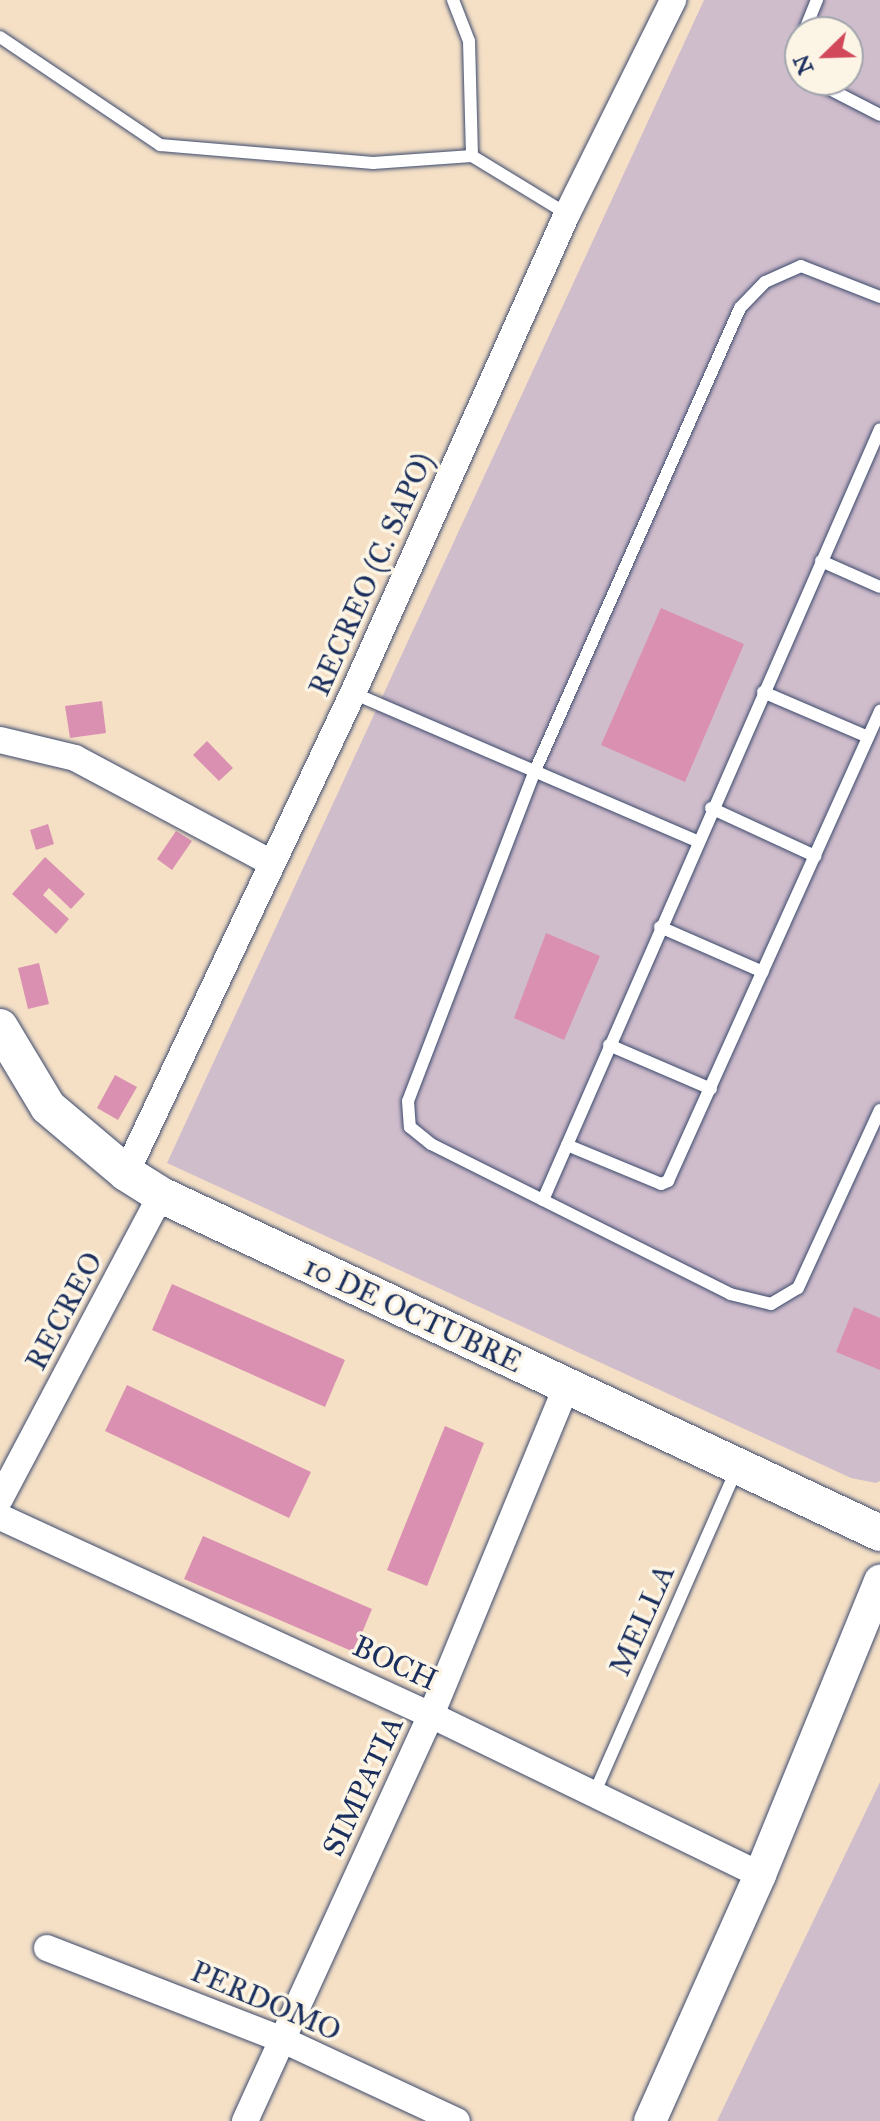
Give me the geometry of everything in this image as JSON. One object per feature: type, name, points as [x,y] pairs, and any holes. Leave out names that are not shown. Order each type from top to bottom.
[{"type":"main road","name":"10 DE OCTUBRE","points":[[0,1027],[48,1107],[126,1173],[161,1195],[880,1533]]},
{"type":"street","name":"RECREO (C. SAPO)","points":[[126,1173],[353,693],[567,214],[673,0]]},
{"type":"street","points":[[0,740],[75,758],[272,863]]},
{"type":"street","name":"RECREO","points":[[0,1499],[161,1195]]},
{"type":"street","name":"SIMPATIA","points":[[245,2121],[431,1715],[567,1385]]},
{"type":"street","name":"BOCH","points":[[0,1517],[431,1715],[760,1875]]},
{"type":"street","points":[[650,2121],[760,1875],[880,1581]]},
{"type":"street","name":"PERDOMO","points":[[47,1948],[281,2039],[457,2121]]},
{"type":"lane","points":[[453,0],[469,41],[472,156]]},
{"type":"lane","points":[[0,37],[160,145],[373,163],[472,156],[567,214]]},
{"type":"lane","points":[[843,96],[880,115]]},
{"type":"lane","points":[[880,297],[801,266],[765,282],[740,308],[534,773],[408,1101],[410,1127],[431,1144],[730,1294],[771,1304],[798,1288],[880,1110]]},
{"type":"lane","points":[[543,1200],[696,841],[880,429]]},
{"type":"lane","points":[[866,460],[880,465]]},
{"type":"lane","points":[[821,561],[880,587]]},
{"type":"lane","points":[[763,692],[868,737]]},
{"type":"lane","points":[[353,693],[696,841]]},
{"type":"lane","points":[[567,1145],[661,1184],[668,1181],[880,711]]},
{"type":"lane","points":[[711,808],[815,856]]},
{"type":"lane","points":[[660,927],[763,972]]},
{"type":"lane","points":[[609,1045],[711,1089]]},
{"type":"lane","name":"MELLA","points":[[594,1794],[737,1467]]},
{"type":"shaded area","points":[[704,0],[880,0],[880,1481],[876,1483],[851,1478],[167,1163]]},
{"type":"shaded area","points":[[880,1782],[880,2121],[717,2121]]},
{"type":"building","points":[[661,608],[744,644],[685,782],[601,745]]},
{"type":"building","points":[[102,701],[106,733],[70,738],[65,706]]},
{"type":"building","points":[[207,741],[233,768],[219,781],[193,755]]},
{"type":"building","points":[[48,824],[54,844],[36,850],[30,830]]},
{"type":"building","points":[[176,831],[192,841],[172,870],[157,859]]},
{"type":"building","points":[[45,857],[85,894],[71,909],[49,888],[43,895],[69,919],[56,934],[12,894]]},
{"type":"building","points":[[546,933],[600,956],[564,1040],[514,1018]]},
{"type":"building","points":[[39,963],[49,1004],[28,1009],[18,968]]},
{"type":"building","points":[[115,1075],[137,1087],[118,1120],[97,1108]]},
{"type":"building","points":[[172,1284],[345,1360],[325,1407],[152,1330]]},
{"type":"building","points":[[854,1307],[880,1318],[880,1370],[836,1352]]},
{"type":"building","points":[[127,1385],[311,1472],[289,1518],[105,1431]]},
{"type":"building","points":[[445,1426],[484,1443],[427,1586],[387,1570]]},
{"type":"building","points":[[203,1536],[372,1609],[354,1652],[184,1579]]}]
